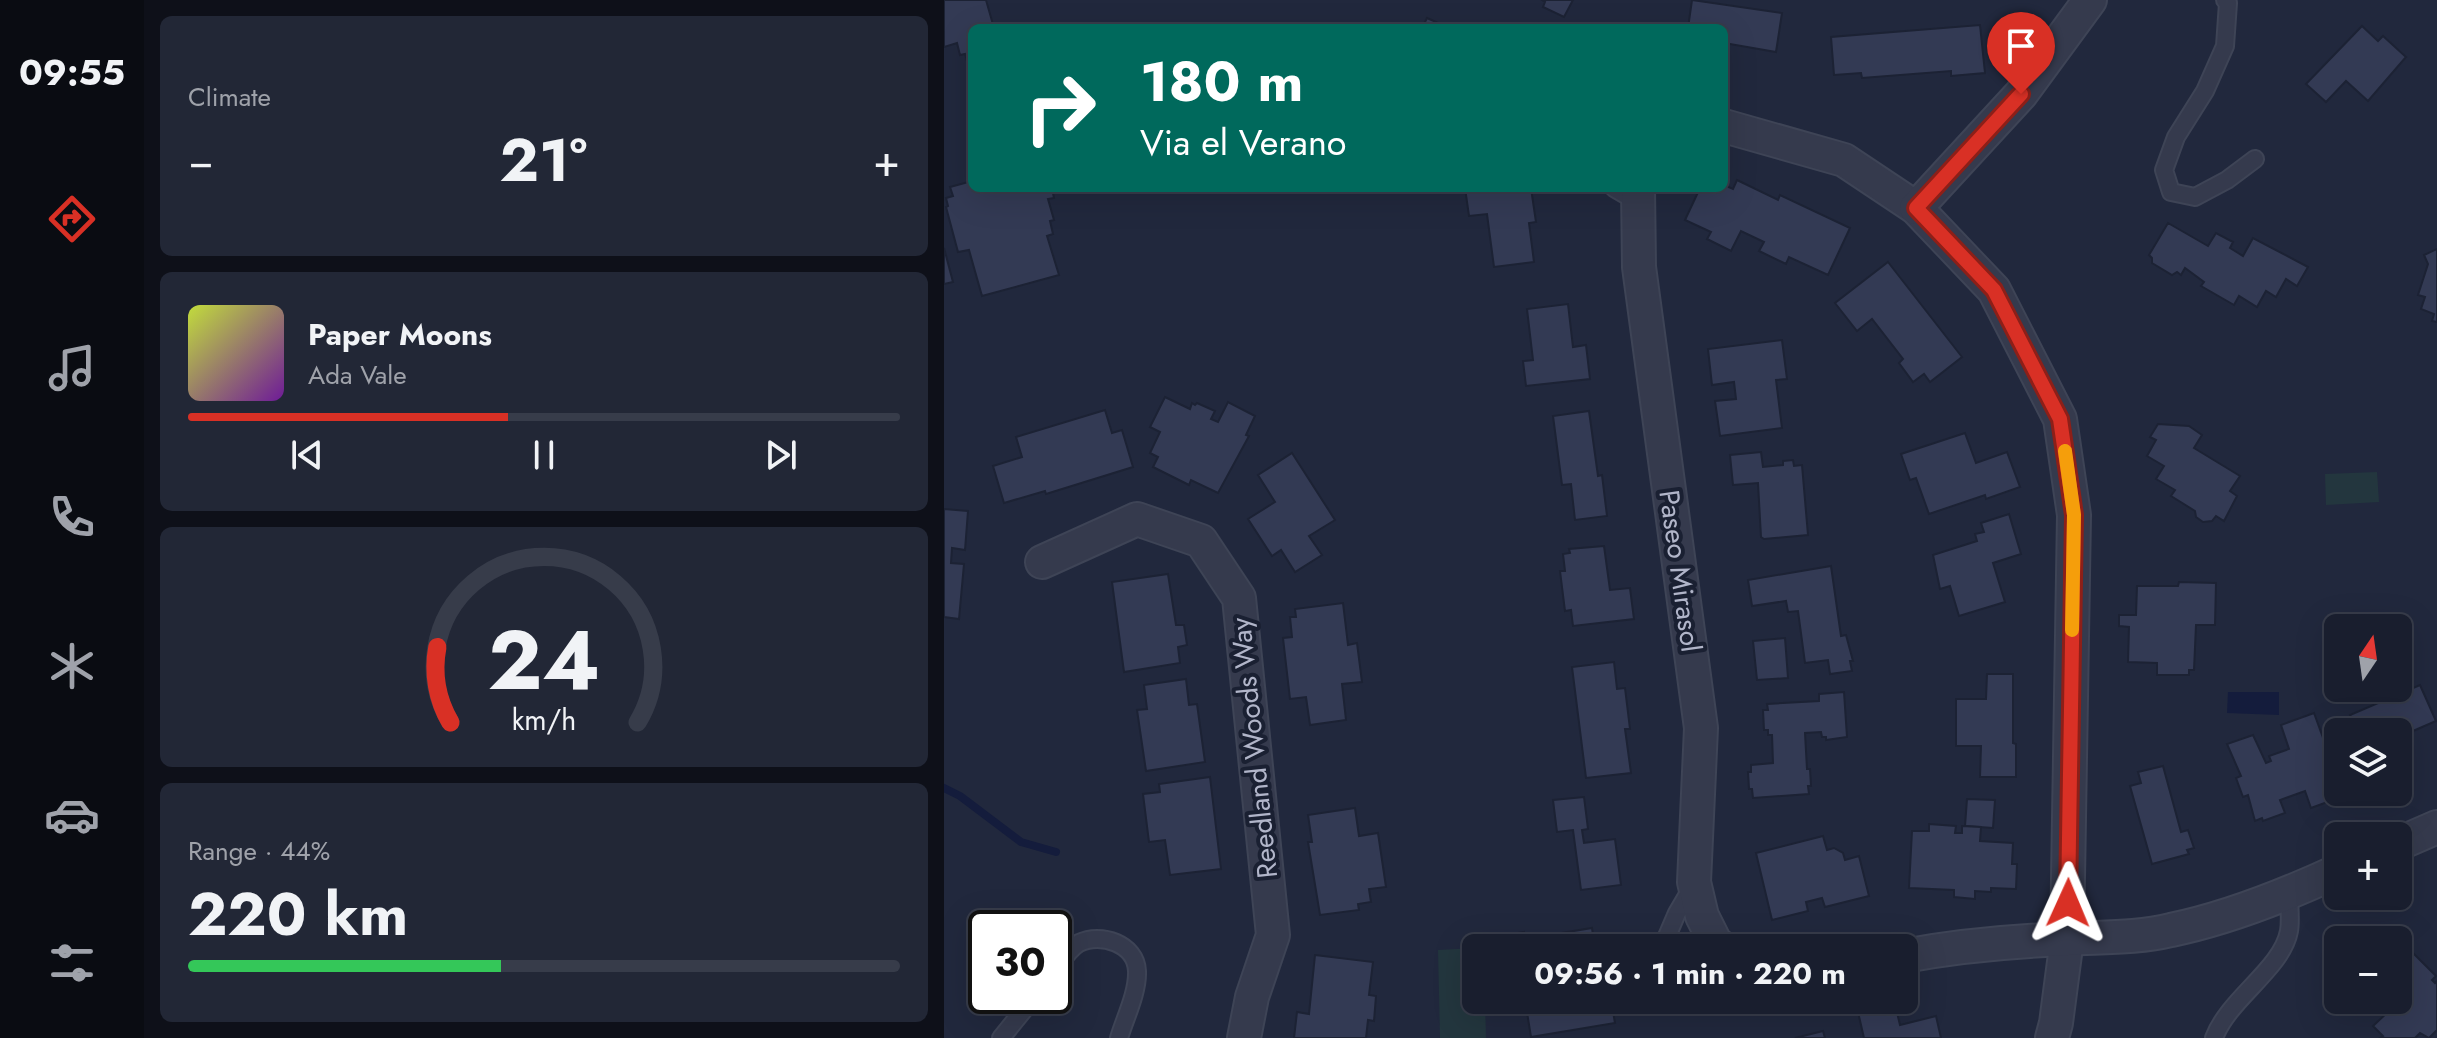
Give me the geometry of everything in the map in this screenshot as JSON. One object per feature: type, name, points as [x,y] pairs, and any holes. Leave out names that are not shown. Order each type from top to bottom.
[{"type":"street","points":[[1916,208],[2021,94],[2090,0]]},
{"type":"street","points":[[1728,127],[1844,160],[1916,208],[1994,290],[2060,419],[2074,515],[2067,939],[2052,1038]]},
{"type":"street","name":"Paseo Mirasol","points":[[1630,193],[1701,728],[1694,882],[1702,916],[1711,934]]},
{"type":"street","name":"Reedland Woods Way","points":[[1042,562],[1137,519],[1201,541],[1239,598],[1273,935],[1252,997],[1244,1038]]},
{"type":"street","points":[[2412,838],[2437,827]]},
{"type":"street","points":[[1918,953],[1962,945],[2169,931],[2289,894],[2324,878]]},
{"type":"lane","points":[[2225,0],[2228,3],[2225,46],[2205,91],[2176,137],[2164,170],[2171,192],[2195,197],[2227,180],[2255,159]]},
{"type":"lane","points":[[1668,934],[1694,882]]},
{"type":"lane","points":[[2214,1038],[2233,1005],[2278,956],[2289,932],[2289,894]]},
{"type":"lane","points":[[1072,948],[1091,939],[1105,939],[1130,953],[1136,963],[1138,975],[1119,1038]]},
{"type":"lane","points":[[1001,1038],[1020,1014]]},
{"type":"shaded area","points":[[2377,472],[2379,502],[2326,505],[2325,474]]},
{"type":"shaded area","points":[[1462,949],[1462,1014],[1485,1014],[1486,1038],[1440,1038],[1438,950]]},
{"type":"water","points":[[2228,692],[2279,692],[2279,715],[2227,713]]},
{"type":"building","points":[[944,0],[986,0],[993,24],[968,24],[968,64],[965,54],[960,55],[957,43],[944,47]]},
{"type":"building","points":[[1542,0],[1573,0],[1564,17],[1543,7],[1545,2]]},
{"type":"building","points":[[1692,0],[1782,13],[1776,52],[1728,44],[1728,24],[1689,24]]},
{"type":"building","points":[[1427,18],[1441,24],[1424,24]]},
{"type":"building","points":[[1980,25],[1985,73],[1951,76],[1951,71],[1862,78],[1861,73],[1834,75],[1831,37]]},
{"type":"building","points":[[2362,26],[2378,41],[2383,36],[2406,57],[2368,101],[2346,81],[2326,102],[2306,84]]},
{"type":"building","points":[[1737,180],[1778,200],[1780,195],[1850,228],[1828,275],[1789,257],[1786,264],[1759,251],[1764,242],[1741,231],[1731,251],[1707,239],[1711,232],[1685,220],[1698,192],[1728,192],[1728,187],[1733,189]]},
{"type":"building","points":[[968,182],[968,192],[1053,192],[1054,198],[1048,199],[1054,220],[1050,221],[1053,234],[1047,236],[1059,275],[982,296],[969,250],[958,252],[946,207],[946,198],[953,196],[950,187]]},
{"type":"building","points":[[1466,192],[1532,192],[1536,222],[1529,223],[1534,262],[1494,267],[1487,214],[1469,216]]},
{"type":"building","points":[[2168,223],[2208,246],[2216,233],[2233,242],[2230,248],[2243,256],[2253,238],[2308,267],[2297,286],[2286,279],[2276,297],[2266,291],[2257,307],[2239,296],[2234,305],[2201,286],[2204,282],[2185,268],[2181,275],[2177,272],[2172,275],[2152,263],[2149,255]]},
{"type":"building","points":[[944,248],[953,282],[944,284]]},
{"type":"building","points":[[2437,249],[2437,322],[2432,321],[2434,314],[2421,309],[2425,297],[2418,295],[2428,264],[2424,255]]},
{"type":"building","points":[[1888,262],[1962,357],[1930,382],[1924,374],[1913,382],[1899,363],[1903,359],[1872,319],[1857,331],[1835,303]]},
{"type":"building","points":[[1568,304],[1573,347],[1586,345],[1590,379],[1526,386],[1523,361],[1533,360],[1527,309]]},
{"type":"building","points":[[1782,340],[1787,379],[1776,380],[1782,428],[1720,436],[1715,401],[1736,399],[1734,382],[1712,385],[1708,349]]},
{"type":"building","points":[[1165,397],[1190,409],[1192,403],[1197,403],[1215,411],[1211,419],[1218,422],[1228,402],[1255,416],[1246,435],[1249,436],[1218,493],[1191,480],[1189,485],[1153,467],[1158,457],[1150,453],[1160,432],[1150,427]]},
{"type":"building","points":[[1105,410],[1112,433],[1122,430],[1133,467],[1046,494],[1045,491],[1004,503],[993,466],[1022,457],[1016,437]]},
{"type":"building","points":[[1589,411],[1607,516],[1575,520],[1571,484],[1562,485],[1553,416]]},
{"type":"building","points":[[2158,424],[2189,426],[2202,435],[2194,448],[2240,476],[2230,491],[2237,496],[2224,521],[2216,516],[2212,521],[2203,522],[2196,517],[2195,511],[2171,496],[2175,490],[2156,479],[2164,466],[2147,456],[2156,440],[2150,437]]},
{"type":"building","points":[[1965,433],[1976,463],[2007,452],[2020,487],[1929,514],[1916,478],[1910,480],[1901,454]]},
{"type":"building","points":[[1761,452],[1763,467],[1783,465],[1783,461],[1793,460],[1794,466],[1802,465],[1808,535],[1761,537],[1758,483],[1733,485],[1730,455]]},
{"type":"building","points":[[1292,453],[1335,520],[1309,536],[1322,555],[1295,572],[1281,550],[1272,556],[1248,519],[1275,502],[1258,475]]},
{"type":"building","points":[[944,509],[968,511],[965,550],[952,548],[951,563],[964,564],[959,619],[944,617]]},
{"type":"building","points":[[2009,514],[2021,554],[1993,563],[2005,602],[1959,616],[1950,586],[1940,589],[1933,555],[1977,541],[1975,534],[1984,532],[1981,523]]},
{"type":"building","points":[[1604,546],[1610,590],[1630,588],[1634,619],[1573,626],[1571,610],[1565,611],[1560,571],[1565,571],[1563,554],[1570,553],[1569,549]]},
{"type":"building","points":[[1831,566],[1841,636],[1846,635],[1853,661],[1850,661],[1852,671],[1830,674],[1828,660],[1805,663],[1798,611],[1788,612],[1786,601],[1752,606],[1748,580]]},
{"type":"building","points":[[1168,574],[1176,625],[1184,625],[1187,645],[1178,647],[1180,663],[1124,672],[1112,582]]},
{"type":"building","points":[[2179,582],[2216,583],[2215,625],[2196,625],[2194,670],[2189,670],[2189,675],[2157,675],[2157,663],[2128,662],[2129,627],[2119,626],[2119,615],[2136,615],[2137,586],[2178,586]]},
{"type":"building","points":[[1343,603],[1348,645],[1357,643],[1362,682],[1342,684],[1346,720],[1310,725],[1306,697],[1290,699],[1283,638],[1292,637],[1290,617],[1296,617],[1295,609]]},
{"type":"building","points":[[1785,638],[1788,678],[1757,680],[1753,641]]},
{"type":"building","points":[[1614,662],[1617,689],[1625,688],[1630,729],[1625,729],[1631,773],[1586,778],[1572,667]]},
{"type":"building","points":[[1987,674],[2013,674],[2016,777],[1980,777],[1981,746],[1956,746],[1956,699],[1986,699]]},
{"type":"building","points":[[1186,679],[1189,705],[1197,704],[1205,762],[1146,771],[1137,710],[1147,709],[1144,685]]},
{"type":"building","points":[[2420,685],[2436,721],[2412,731],[2412,718],[2351,718],[2350,715],[2380,702],[2412,702],[2412,688]]},
{"type":"building","points":[[1844,692],[1847,737],[1826,740],[1821,732],[1805,733],[1807,769],[1810,769],[1809,794],[1753,798],[1752,789],[1749,789],[1748,772],[1751,772],[1751,765],[1773,763],[1772,735],[1764,730],[1763,710],[1768,710],[1767,704],[1819,701],[1819,694]]},
{"type":"building","points":[[2314,713],[2324,740],[2324,803],[2311,808],[2305,791],[2280,800],[2285,813],[2255,821],[2248,795],[2243,797],[2236,778],[2241,776],[2227,744],[2253,735],[2266,763],[2271,761],[2269,756],[2289,749],[2281,725]]},
{"type":"building","points":[[2163,766],[2181,832],[2188,830],[2194,848],[2187,850],[2189,854],[2152,864],[2130,786],[2141,783],[2138,772]]},
{"type":"building","points":[[1210,777],[1221,869],[1170,875],[1165,840],[1149,842],[1143,794],[1160,792],[1159,784]]},
{"type":"building","points":[[1584,797],[1588,829],[1582,830],[1584,843],[1615,839],[1621,885],[1581,890],[1573,830],[1557,832],[1553,800]]},
{"type":"building","points":[[1967,799],[1995,800],[1993,828],[1965,826]]},
{"type":"building","points":[[1355,808],[1359,836],[1378,833],[1386,887],[1369,889],[1371,902],[1358,904],[1359,910],[1320,915],[1308,842],[1312,842],[1308,815]]},
{"type":"building","points":[[1929,824],[1956,826],[1955,833],[1962,833],[1962,826],[1981,827],[1980,841],[2013,843],[2012,864],[2017,864],[2016,889],[1975,891],[1975,899],[1954,897],[1954,890],[1909,888],[1912,831],[1929,831]]},
{"type":"building","points":[[1823,836],[1827,850],[1834,848],[1843,853],[1845,860],[1859,856],[1869,896],[1825,907],[1822,898],[1806,902],[1808,911],[1772,920],[1756,853]]},
{"type":"building","points":[[1592,928],[1593,934],[1555,934]]},
{"type":"building","points":[[2414,954],[2436,976],[2432,980],[2437,981],[2437,1030],[2429,1038],[2420,1033],[2415,1038],[2380,1038],[2383,1036],[2373,1026],[2386,1014],[2412,1014]]},
{"type":"building","points":[[1315,955],[1373,962],[1369,995],[1376,996],[1374,1021],[1368,1020],[1366,1038],[1294,1038],[1297,1012],[1309,1014]]},
{"type":"building","points":[[1527,1014],[1613,1014],[1615,1023],[1531,1037]]},
{"type":"building","points":[[1858,1014],[1897,1014],[1900,1025],[1936,1016],[1941,1038],[1864,1038]]},
{"type":"building","points":[[1823,1031],[1825,1038],[1795,1038]]},
{"type":"waterway","points":[[944,788],[960,796],[1021,842],[1056,852]]},
{"type":"slow traffic","points":[[2065,451],[2074,515],[2072,630]]},
{"type":"route","points":[[2021,94],[1916,208],[1994,290],[2060,419],[2074,515],[2068,903]]}]
